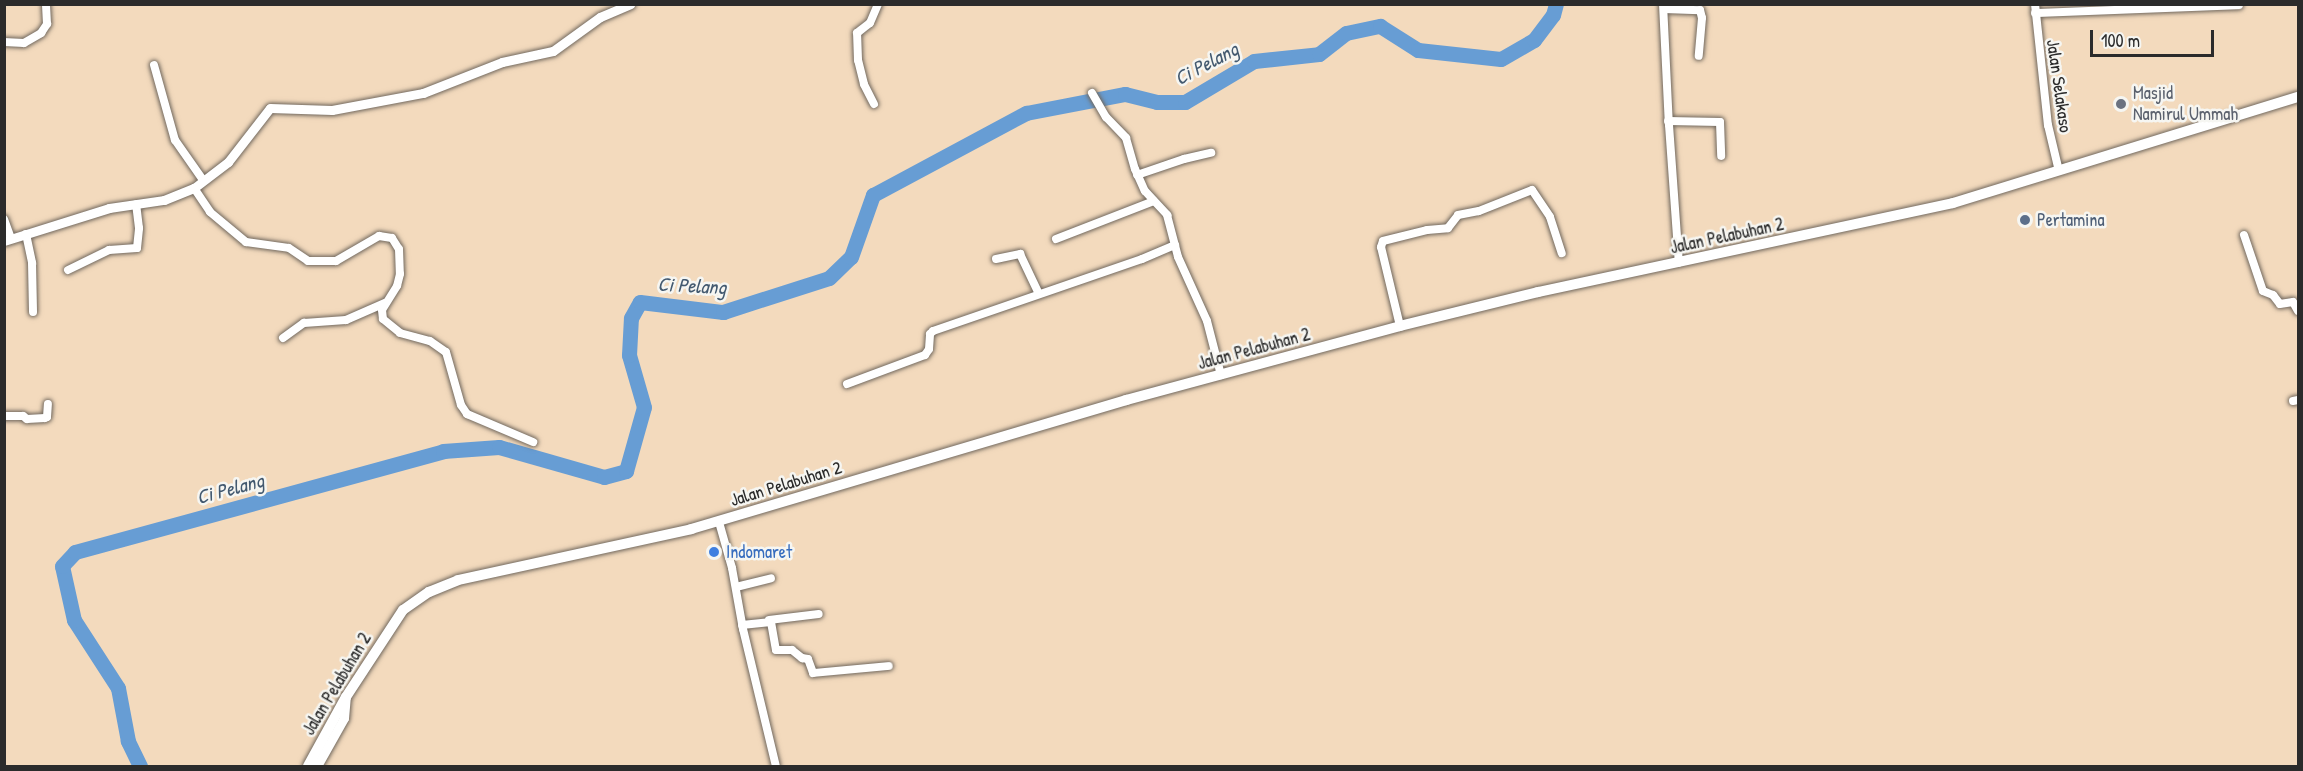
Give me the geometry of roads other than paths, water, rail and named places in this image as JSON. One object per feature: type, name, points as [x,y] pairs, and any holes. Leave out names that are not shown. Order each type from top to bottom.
[{"type":"main road","name":"Jalan Pelabuhan 2","points":[[308,766],[346,698],[403,610],[437,587],[458,580],[598,551],[719,522],[1106,406],[1400,326],[1538,292],[1932,208],[2298,97]]},
{"type":"street","points":[[4,42],[24,43],[41,33],[46,24],[46,4]]},
{"type":"street","points":[[4,219],[8,239],[64,221],[136,204],[164,200],[194,188],[235,155],[270,108],[332,110],[423,93],[502,62],[553,51],[611,8],[630,4]]},
{"type":"street","points":[[874,104],[864,84],[858,60],[856,33],[870,23],[878,4]]},
{"type":"street","points":[[2035,9],[2239,5]]},
{"type":"street","points":[[1679,263],[1668,121],[1664,7],[1700,10],[1702,18],[1699,56]]},
{"type":"street","name":"Jalan Selakaso","points":[[2035,9],[2048,125],[2059,171]]},
{"type":"street","points":[[154,65],[175,140],[203,180]]},
{"type":"street","points":[[1092,93],[1098,105],[1126,138],[1137,175],[1147,195],[1167,215],[1180,263],[1204,312],[1221,375]]},
{"type":"street","points":[[1668,121],[1720,122],[1721,156]]},
{"type":"street","points":[[1137,175],[1184,159],[1211,153]]},
{"type":"street","points":[[194,188],[210,212],[246,242],[289,248],[308,261],[336,261],[379,236],[392,238],[399,249],[400,267],[397,285],[385,303],[382,316],[393,329],[430,341],[446,352],[461,405],[467,414],[533,442]]},
{"type":"street","points":[[1400,326],[1383,258],[1381,245],[1383,241],[1425,230],[1448,228],[1458,216],[1479,211],[1532,190],[1550,217],[1562,253]]},
{"type":"street","points":[[1056,240],[1154,201]]},
{"type":"street","points":[[68,270],[109,250],[137,248],[139,228],[136,204]]},
{"type":"street","points":[[26,234],[32,263],[33,312]]},
{"type":"street","points":[[2244,235],[2264,291],[2273,295],[2280,304],[2294,303],[2298,311]]},
{"type":"street","points":[[847,384],[896,368],[925,355],[929,349],[930,334],[933,331],[1142,259],[1175,245]]},
{"type":"street","points":[[996,259],[1020,254],[1039,294]]},
{"type":"street","points":[[283,338],[304,323],[346,320],[385,303]]},
{"type":"street","points":[[4,416],[23,416],[27,419],[45,418],[48,404]]},
{"type":"street","points":[[719,522],[776,766]]},
{"type":"street","points":[[736,587],[771,579]]},
{"type":"street","points":[[742,625],[819,614]]},
{"type":"street","points":[[769,620],[776,650],[792,650],[802,658],[808,659],[813,673],[828,674],[889,666]]},
{"type":"street","points":[[317,766],[344,718],[346,698]]},
{"type":"waterway","name":"Ci Pelang","points":[[140,766],[128,741],[118,688],[74,620],[62,566],[75,552],[443,451],[499,447],[604,477],[626,471],[644,407],[629,355],[631,318],[640,302],[723,312],[829,278],[851,257],[873,195],[1026,113],[1125,94],[1157,102],[1185,102],[1254,61],[1319,54],[1346,33],[1380,26],[1418,50],[1501,59],[1534,40],[1553,15],[1556,4]]},
{"type":"place","name":"Masjid Namirul Ummah","points":[[2121,104]]},
{"type":"place","name":"Pertamina","points":[[2025,220]]},
{"type":"place","name":"Indomaret","points":[[714,552]]}]
